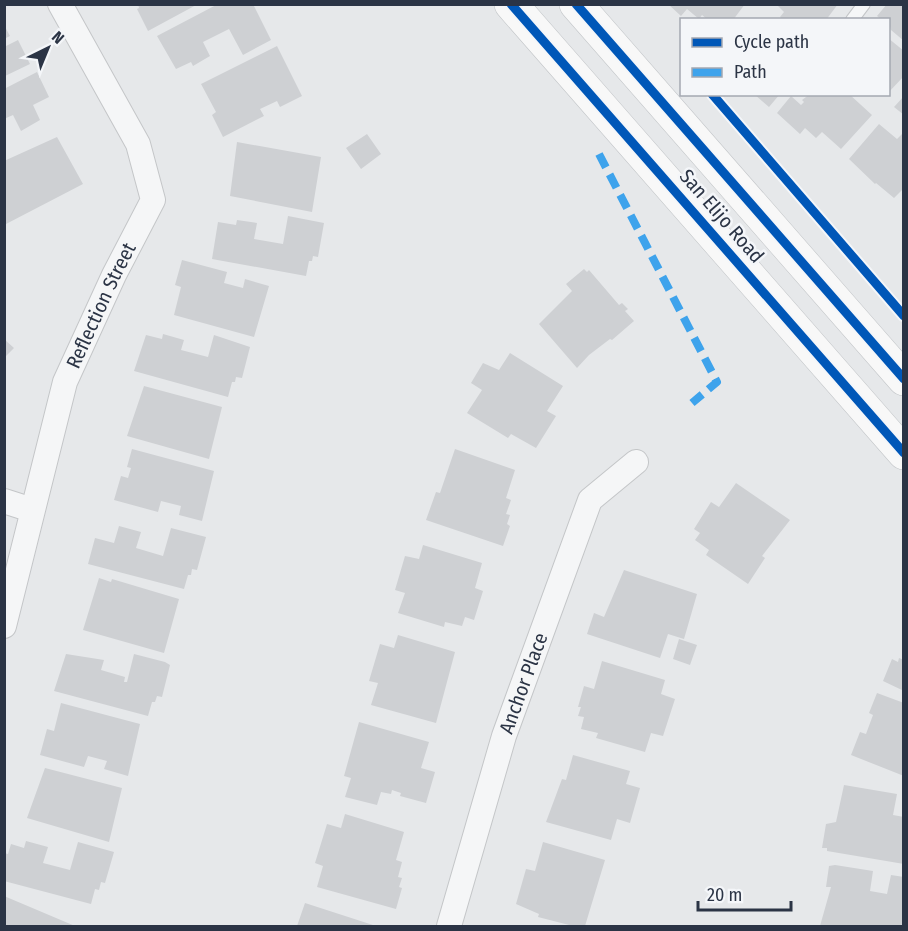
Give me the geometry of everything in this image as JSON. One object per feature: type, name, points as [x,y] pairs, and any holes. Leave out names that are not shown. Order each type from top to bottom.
[{"type":"main road","name":"San Elijo Road","points":[[511,4],[903,453]]},
{"type":"main road","name":"San Elijo Road","points":[[576,4],[903,379]]},
{"type":"street","name":"Reflection Street","points":[[4,626],[64,382],[114,275],[153,200],[138,144],[60,4]]},
{"type":"street","name":"Anchor Place","points":[[449,927],[504,736],[590,500],[636,462]]},
{"type":"street","points":[[4,501],[32,510]]},
{"type":"lane","points":[[854,18],[864,4]]},
{"type":"building","points":[[138,4],[198,4],[148,31],[137,9]]},
{"type":"building","points":[[218,4],[253,4],[271,40],[243,55],[229,29],[203,42],[210,56],[193,66],[191,62],[176,69],[157,36]]},
{"type":"building","points":[[668,4],[745,4],[734,18],[706,18],[702,15],[698,18],[687,9],[681,16]]},
{"type":"building","points":[[776,4],[838,4],[828,18],[781,18],[784,12]]},
{"type":"building","points":[[887,4],[904,4],[904,41],[891,30],[890,18],[877,16]]},
{"type":"building","points":[[4,25],[10,36],[4,39]]},
{"type":"building","points":[[18,40],[30,64],[5,76],[5,42],[6,46]]},
{"type":"building","points":[[890,40],[904,51],[904,76],[890,91]]},
{"type":"building","points":[[277,46],[302,96],[280,107],[277,101],[260,109],[264,116],[223,137],[212,115],[216,112],[201,84]]},
{"type":"building","points":[[37,72],[49,97],[33,105],[40,120],[21,131],[13,115],[4,119],[4,89]]},
{"type":"building","points":[[756,96],[778,96],[769,107]]},
{"type":"building","points":[[791,96],[801,105],[804,102],[802,100],[807,96],[851,96],[872,115],[841,149],[822,132],[816,138],[805,128],[800,134],[777,113]]},
{"type":"building","points":[[904,96],[904,115],[894,107]]},
{"type":"building","points":[[879,124],[897,139],[902,134],[904,136],[904,188],[894,198],[875,184],[849,159]]},
{"type":"building","points":[[367,134],[381,154],[361,169],[346,148]]},
{"type":"building","points":[[57,137],[83,184],[6,224],[4,161]]},
{"type":"building","points":[[237,142],[321,157],[312,212],[230,196]]},
{"type":"building","points":[[288,216],[324,223],[318,257],[313,256],[312,261],[309,261],[306,276],[212,259],[218,222],[236,225],[237,220],[257,223],[254,239],[283,244]]},
{"type":"building","points":[[182,260],[227,272],[224,283],[243,288],[245,279],[269,286],[254,337],[174,315],[181,287],[175,285]]},
{"type":"building","points":[[584,269],[587,272],[589,270],[619,305],[622,303],[628,309],[625,311],[634,321],[612,340],[610,339],[589,355],[577,368],[539,324],[572,291],[566,284]]},
{"type":"building","points":[[163,334],[184,340],[181,350],[208,357],[214,335],[250,347],[242,378],[236,377],[235,382],[232,382],[228,397],[134,371],[146,335],[162,339]]},
{"type":"building","points":[[4,339],[14,348],[4,358]]},
{"type":"building","points":[[510,353],[563,386],[547,411],[556,416],[536,448],[511,434],[508,438],[467,413],[482,390],[471,383],[483,363],[499,370]]},
{"type":"building","points":[[144,386],[222,407],[209,459],[127,436]]},
{"type":"building","points":[[132,449],[214,471],[202,521],[179,515],[181,506],[161,501],[158,512],[114,500],[121,476],[128,478],[131,468],[127,467]]},
{"type":"building","points":[[455,449],[515,470],[506,498],[511,500],[506,514],[510,515],[507,524],[510,526],[503,546],[426,520],[436,492],[440,493]]},
{"type":"building","points":[[736,483],[790,520],[762,556],[765,558],[748,584],[706,555],[709,550],[695,540],[700,533],[694,529],[711,502],[719,507]]},
{"type":"building","points":[[119,526],[141,532],[136,548],[163,556],[171,528],[206,537],[197,570],[192,569],[184,589],[88,564],[95,538],[114,543]]},
{"type":"building","points":[[423,545],[482,563],[475,588],[483,591],[474,620],[465,617],[462,626],[445,622],[444,627],[398,613],[405,593],[395,590],[405,556],[419,559]]},
{"type":"building","points":[[624,570],[697,594],[684,639],[668,634],[660,658],[587,634],[594,613],[604,617]]},
{"type":"building","points":[[99,578],[111,582],[112,579],[179,599],[164,653],[83,630]]},
{"type":"building","points":[[398,635],[455,652],[436,723],[371,705],[378,683],[369,681],[380,644],[394,648]]},
{"type":"building","points":[[679,639],[697,645],[690,665],[673,659]]},
{"type":"building","points":[[66,654],[104,660],[101,670],[125,677],[124,682],[127,682],[134,654],[165,662],[170,665],[162,697],[157,696],[155,702],[152,702],[148,716],[54,691]]},
{"type":"building","points":[[899,658],[904,660],[904,691],[883,681],[892,659],[898,662]]},
{"type":"building","points":[[602,661],[665,680],[661,694],[675,699],[663,736],[651,733],[645,752],[596,738],[598,733],[581,729],[584,717],[578,716],[581,707],[578,707],[584,686],[594,689]]},
{"type":"building","points":[[877,693],[904,703],[904,776],[851,755],[860,732],[866,734],[873,715],[869,713]]},
{"type":"building","points":[[61,703],[140,724],[128,776],[104,769],[107,761],[88,756],[84,767],[40,755],[47,729],[54,731]]},
{"type":"building","points":[[359,722],[429,742],[421,768],[435,772],[426,803],[400,796],[401,793],[392,790],[391,794],[381,792],[377,805],[345,797],[351,778],[344,776]]},
{"type":"building","points":[[573,755],[630,771],[626,784],[640,788],[630,823],[617,819],[611,840],[546,822],[562,779],[566,780]]},
{"type":"building","points":[[45,768],[122,788],[109,842],[27,818]]},
{"type":"building","points":[[844,785],[897,794],[893,815],[904,817],[904,864],[827,851],[827,848],[822,848],[826,824],[836,822]]},
{"type":"building","points":[[345,814],[404,832],[396,860],[402,862],[398,877],[402,878],[399,887],[402,888],[396,909],[317,887],[323,866],[315,863],[327,824],[341,828]]},
{"type":"building","points":[[26,841],[48,847],[43,863],[70,870],[78,842],[114,852],[105,883],[101,882],[99,890],[95,889],[91,904],[4,881],[4,853],[8,854],[11,844],[24,848]]},
{"type":"building","points":[[543,842],[605,860],[585,926],[573,926],[538,917],[539,914],[516,904],[526,869],[535,871]]},
{"type":"building","points":[[829,866],[873,871],[870,891],[887,894],[891,875],[904,877],[904,926],[820,926],[831,887],[826,887]]},
{"type":"building","points":[[4,896],[75,926],[4,926]]},
{"type":"building","points":[[305,903],[376,926],[297,926]]},
{"type":"marked path","points":[[599,154],[717,382],[692,403]]},
{"type":"cycle path","points":[[511,4],[904,453]]},
{"type":"cycle path","points":[[576,4],[904,379]]},
{"type":"cycle path","points":[[714,96],[904,316]]}]
